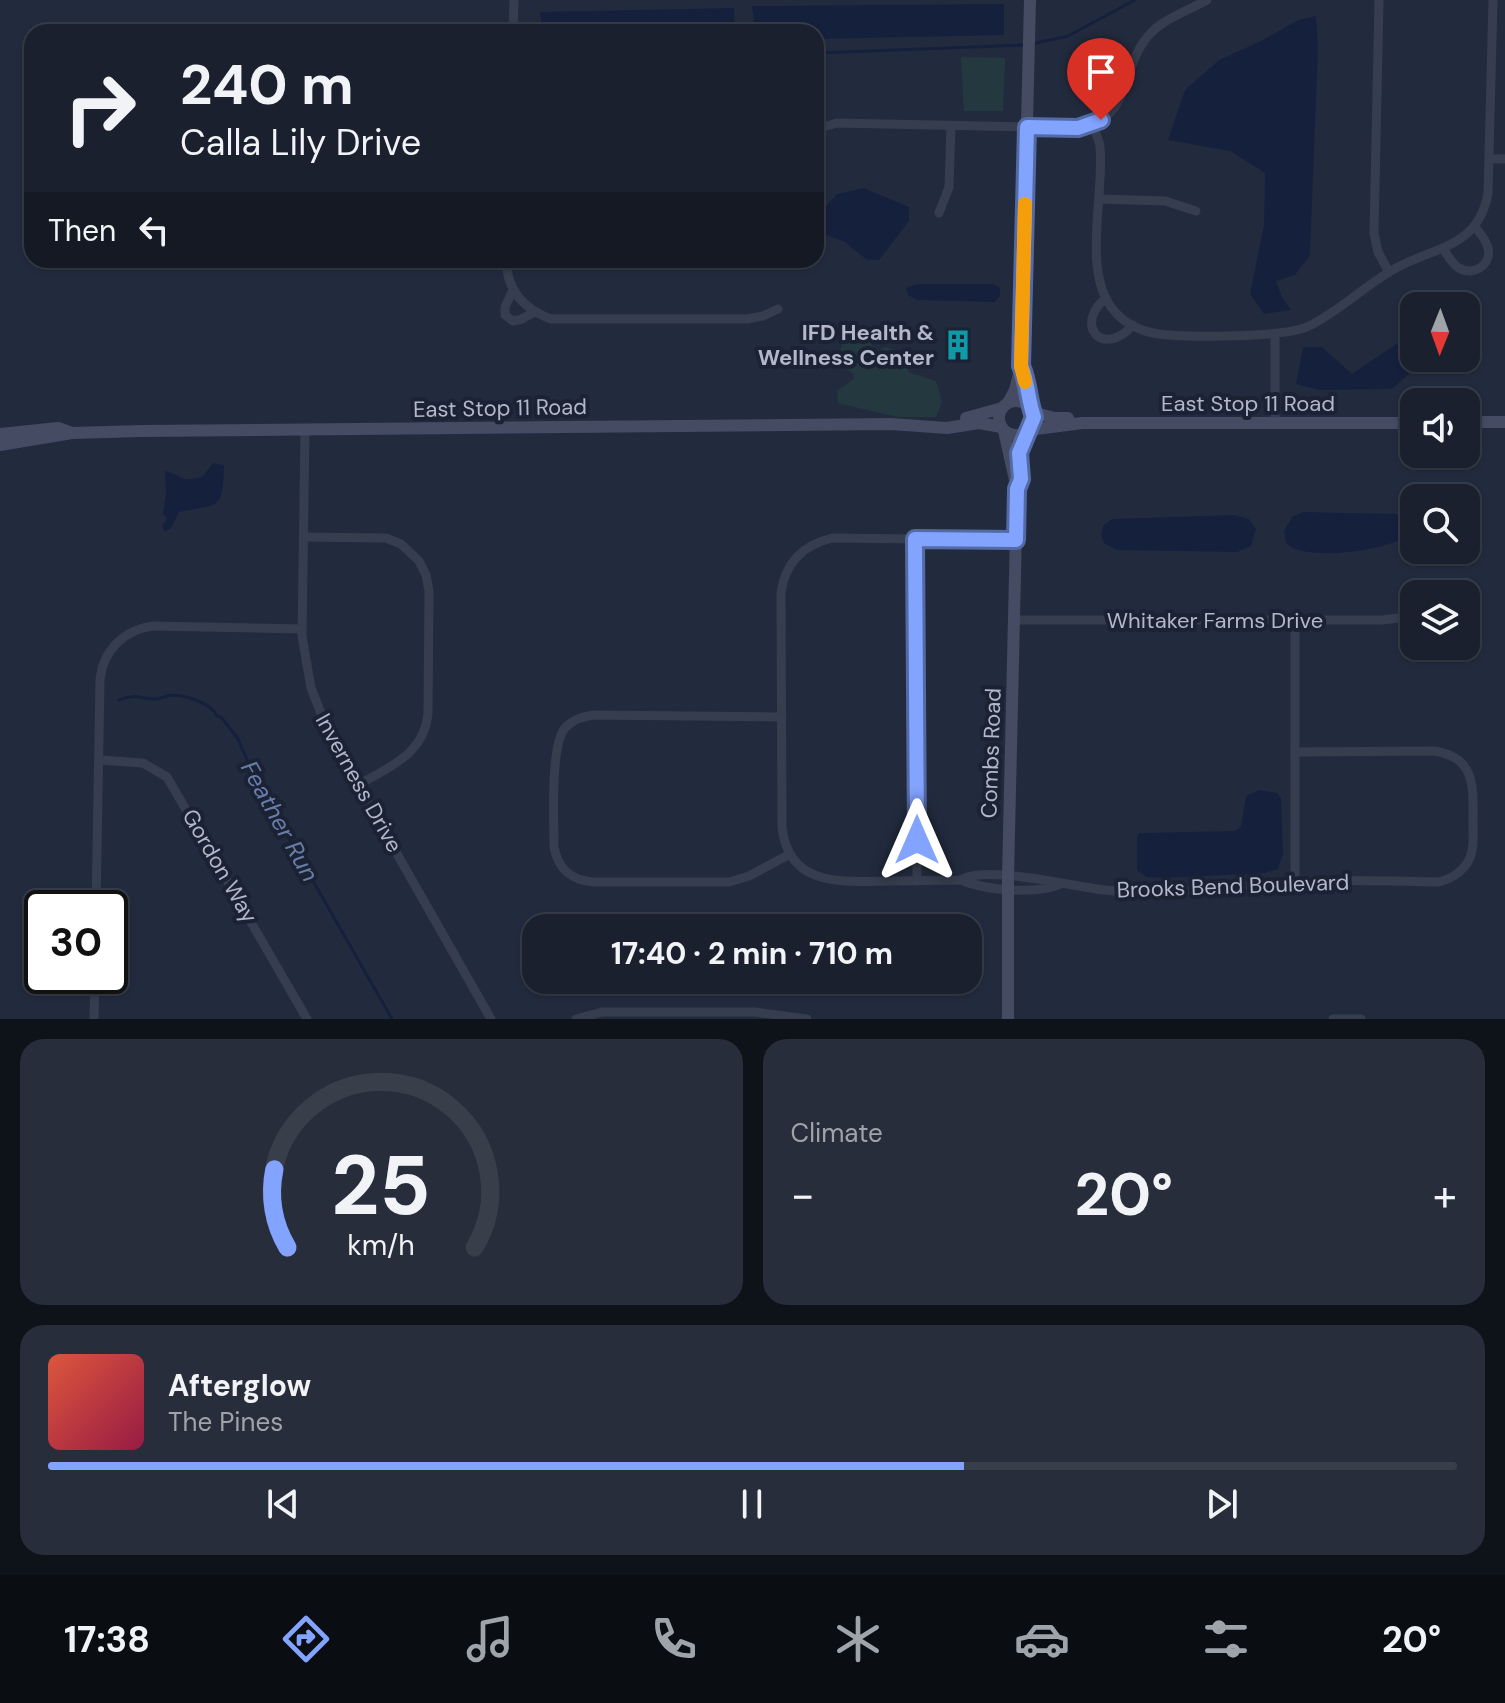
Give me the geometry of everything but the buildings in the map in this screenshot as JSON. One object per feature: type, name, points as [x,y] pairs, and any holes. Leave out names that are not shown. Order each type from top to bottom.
[{"type":"main road","points":[[1021,366],[1033,422],[1027,432],[1015,436],[1003,429],[999,417],[1015,390],[1021,366],[1030,6]]},
{"type":"main road","points":[[1005,406],[1017,401],[1030,409]]},
{"type":"main road","name":"East Stop 11 Road","points":[[928,424],[1005,406]]},
{"type":"main road","name":"East Stop 11 Road","points":[[1030,409],[1054,418],[1074,418],[1082,423]]},
{"type":"main road","points":[[1480,422],[1505,422]]},
{"type":"main road","name":"East Stop 11 Road","points":[[0,445],[72,433],[928,424],[947,428],[979,423],[1003,429]]},
{"type":"main road","name":"East Stop 11 Road","points":[[1027,432],[1082,423],[1400,423]]},
{"type":"main road","name":"East Stop 11 Road","points":[[0,434],[58,428],[72,433]]},
{"type":"main road","name":"Combs Road","points":[[1003,429],[1017,489],[1008,1019]]},
{"type":"main road","name":"Combs Road","points":[[1017,489],[1021,479],[1019,453],[1027,432]]},
{"type":"street","points":[[513,24],[514,0]]},
{"type":"street","points":[[824,127],[837,123],[1071,128],[1092,124],[1116,106],[1140,50],[1152,31],[1207,0]]},
{"type":"street","points":[[1379,0],[1374,233],[1378,252],[1389,272]]},
{"type":"street","points":[[1092,124],[1100,150],[1098,270],[1106,298],[1120,316],[1133,325],[1157,333],[1290,333],[1313,324],[1389,272],[1457,242],[1474,226],[1487,199],[1493,0]]},
{"type":"street","points":[[939,213],[949,187],[951,126]]},
{"type":"street","points":[[1489,159],[1505,159]]},
{"type":"street","points":[[1099,199],[1165,201],[1196,211]]},
{"type":"street","points":[[1443,249],[1463,270],[1473,271],[1481,267],[1487,260],[1488,249],[1474,226]]},
{"type":"street","points":[[507,268],[513,290],[521,301],[534,312],[557,320],[732,319],[759,317],[778,309]]},
{"type":"street","points":[[513,290],[505,307],[505,315],[513,321],[534,312]]},
{"type":"street","points":[[1106,298],[1092,312],[1094,331],[1103,338],[1113,340],[1133,325]]},
{"type":"street","points":[[1275,334],[1275,423]]},
{"type":"street","name":"Inverness Drive","points":[[305,430],[302,629],[305,660],[316,703],[330,736],[491,1019]]},
{"type":"street","points":[[303,537],[379,537],[394,541],[416,558],[428,583],[426,728],[412,752],[358,785]]},
{"type":"street","points":[[782,717],[593,715],[576,719],[562,734],[556,753],[555,851],[559,863],[572,876],[593,882],[724,882],[741,879],[790,854],[782,827],[782,717],[781,591],[788,569],[803,550],[832,538],[1016,540]]},
{"type":"street","points":[[915,539],[917,881]]},
{"type":"street","name":"Whitaker Farms Drive","points":[[1015,620],[1400,618]]},
{"type":"street","points":[[1295,619],[1295,882]]},
{"type":"street","points":[[96,890],[101,672],[104,660],[115,644],[134,630],[153,626],[302,629]]},
{"type":"street","name":"Brooks Bend Boulevard","points":[[790,854],[807,872],[825,880],[961,880],[975,886],[1008,883],[1050,889],[1061,884],[1122,891],[1179,892],[1295,882],[1439,882],[1458,873],[1470,858],[1473,844],[1472,786],[1464,765],[1450,755],[1434,751],[1295,752]]},
{"type":"street","name":"Gordon Way","points":[[99,760],[143,763],[167,777],[307,1019]]},
{"type":"street","points":[[94,1019],[95,994]]},
{"type":"street","points":[[576,1019],[602,1012],[720,1016],[767,1013],[807,1019]]},
{"type":"street","points":[[1333,1019],[1361,1019]]},
{"type":"green space","points":[[961,57],[1005,58],[1003,111],[964,111]]},
{"type":"green space","points":[[857,336],[871,344],[876,352],[885,347],[909,355],[908,372],[936,381],[942,401],[936,417],[898,417],[838,403],[837,391],[854,379],[853,373],[837,363],[843,341]]},
{"type":"water","points":[[1004,4],[1004,35],[824,39],[824,24],[754,24],[752,6]]},
{"type":"water","points":[[734,8],[735,24],[542,24],[540,12]]},
{"type":"water","points":[[1316,16],[1318,47],[1310,255],[1295,275],[1276,281],[1291,310],[1264,314],[1250,294],[1264,225],[1265,173],[1230,151],[1168,140],[1185,90],[1219,60],[1298,20]]},
{"type":"water","points":[[864,188],[909,207],[909,221],[879,260],[867,260],[845,242],[824,234],[824,208],[837,194]]},
{"type":"water","points":[[917,284],[993,284],[1000,288],[1000,296],[995,302],[917,300],[908,295],[906,288]]},
{"type":"water","points":[[1399,342],[1400,372],[1409,374],[1392,389],[1319,390],[1296,384],[1303,347],[1322,347],[1352,374]]},
{"type":"water","points":[[213,463],[224,465],[220,498],[211,505],[179,512],[171,528],[165,532],[162,526],[167,518],[163,514],[165,471],[184,479],[194,479],[202,477]]},
{"type":"water","points":[[1303,512],[1395,514],[1400,517],[1400,539],[1360,551],[1309,552],[1286,543],[1284,531],[1292,517]]},
{"type":"water","points":[[1234,515],[1249,519],[1256,529],[1251,546],[1237,552],[1117,550],[1104,543],[1101,536],[1103,526],[1112,519]]},
{"type":"water","points":[[1259,790],[1277,793],[1281,798],[1283,854],[1278,869],[1265,873],[1163,878],[1147,877],[1137,870],[1139,833],[1235,831],[1241,827],[1246,796]]},
{"type":"waterway","points":[[1031,44],[1068,36],[1135,0]]},
{"type":"waterway","points":[[824,53],[1024,45]]},
{"type":"waterway","name":"Feather Run","points":[[119,700],[179,696],[204,704],[221,717],[238,739],[257,783],[392,1019]]},
{"type":"slow traffic","points":[[1025,204],[1021,366],[1025,382]]},
{"type":"place","name":"IFD Health & Wellness Center","points":[[958,345]]},
{"type":"route","points":[[917,840],[915,539],[1016,540],[1017,489],[1021,479],[1019,453],[1034,417],[1028,406],[1021,366],[1027,127],[1078,128],[1101,120]]}]
